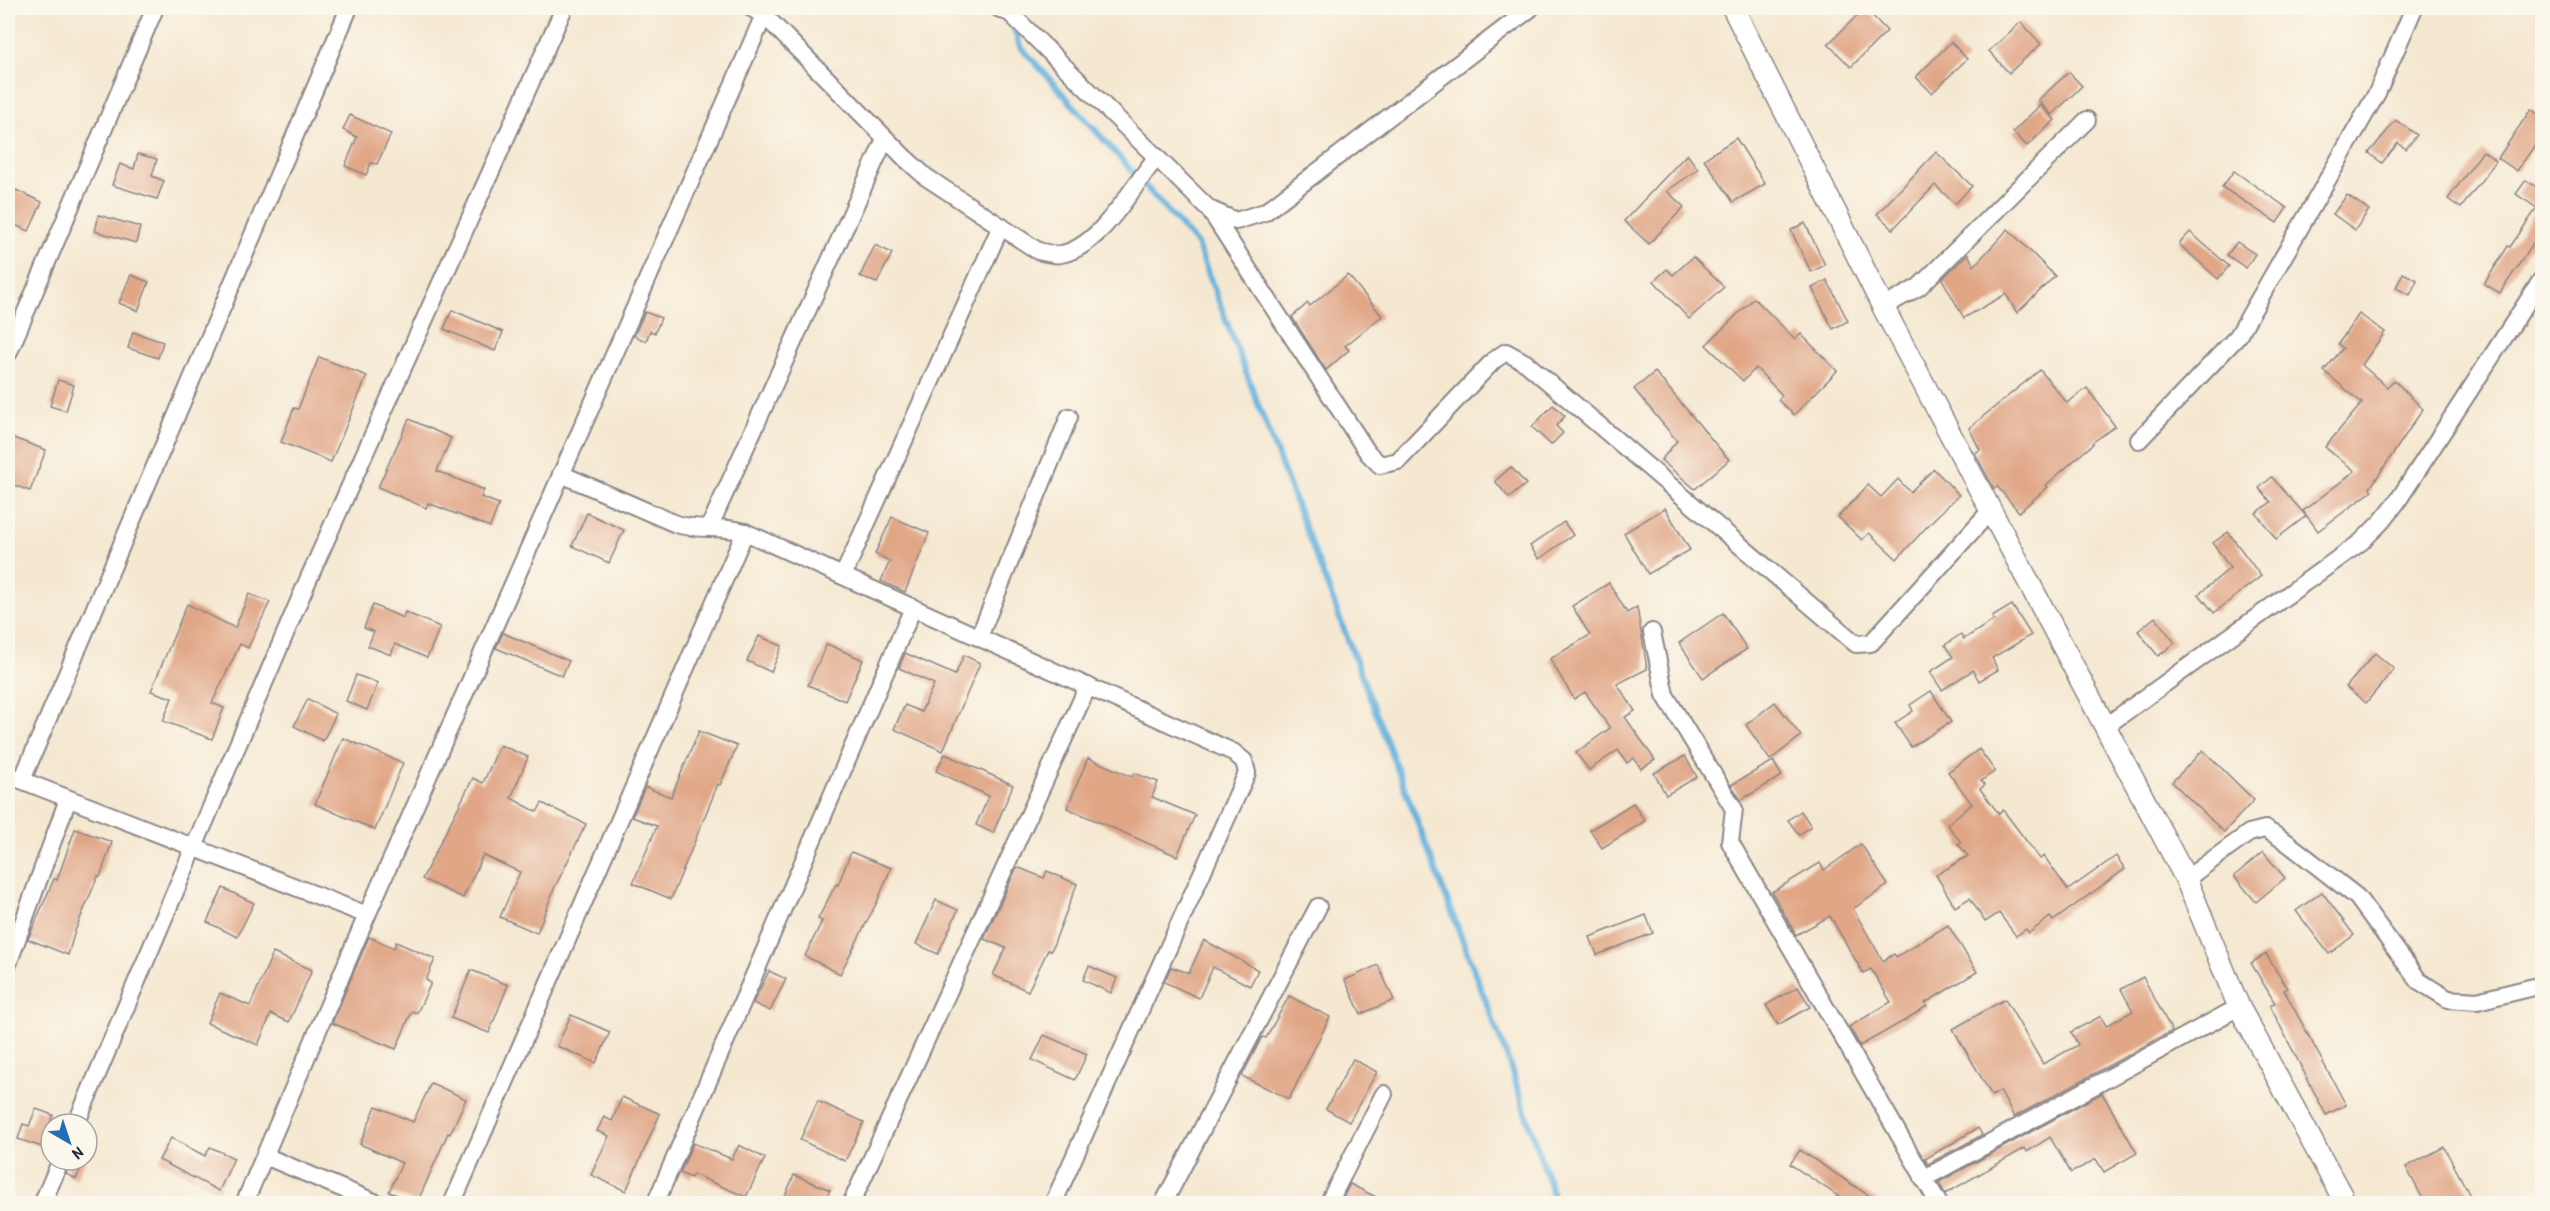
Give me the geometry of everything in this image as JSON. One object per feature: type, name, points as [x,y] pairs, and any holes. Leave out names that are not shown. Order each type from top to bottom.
[{"type":"street","points":[[8,354],[155,8]]},
{"type":"street","points":[[349,8],[15,778],[367,915]]},
{"type":"street","points":[[81,1112],[308,580],[564,8]]},
{"type":"street","points":[[998,8],[1010,13],[1209,209],[1368,453],[1380,465],[1398,461],[1494,360],[1506,352],[1526,363],[1856,644],[1871,643],[1991,510]]},
{"type":"street","points":[[1209,209],[1236,221],[1265,212],[1531,8]]},
{"type":"street","points":[[1732,8],[1883,307],[2186,879],[2239,1007],[2346,1203]]},
{"type":"street","points":[[2139,440],[2238,336],[2378,93],[2414,8]]},
{"type":"street","points":[[244,1203],[367,915],[561,474],[757,11],[885,140],[926,177],[1038,251],[1059,255],[1085,244],[1104,226],[1157,157]]},
{"type":"street","points":[[1883,307],[1919,287],[2088,120]]},
{"type":"street","points":[[709,528],[885,140]]},
{"type":"street","points":[[843,576],[1001,226]]},
{"type":"street","points":[[2106,726],[2361,542],[2382,521],[2397,502],[2542,279]]},
{"type":"street","points":[[979,637],[1069,417]]},
{"type":"street","points":[[561,474],[676,524],[689,528],[731,528],[745,532],[1233,752],[1244,760],[1246,773],[1053,1203]]},
{"type":"street","points":[[452,1203],[745,532]]},
{"type":"street","points":[[655,1203],[913,608]]},
{"type":"street","points":[[1652,632],[1665,695],[1734,809],[1730,842],[1923,1179],[1939,1203]]},
{"type":"street","points":[[851,1203],[1088,686]]},
{"type":"street","points":[[8,964],[68,799]]},
{"type":"street","points":[[2186,879],[2249,833],[2265,829],[2285,841],[2357,897],[2419,981],[2448,999],[2477,1001],[2542,985]]},
{"type":"street","points":[[1163,1203],[1318,907]]},
{"type":"street","points":[[1923,1179],[2239,1007]]},
{"type":"street","points":[[1328,1203],[1384,1094]]},
{"type":"street","points":[[265,1156],[379,1203]]},
{"type":"street","points":[[42,1203],[56,1172]]},
{"type":"building","points":[[1865,8],[1887,31],[1851,67],[1828,44]]},
{"type":"building","points":[[2021,22],[2041,44],[2009,73],[1989,51]]},
{"type":"building","points":[[1951,42],[1967,59],[1932,93],[1916,77]]},
{"type":"building","points":[[2069,72],[2082,86],[2052,115],[2038,100]]},
{"type":"building","points":[[2040,105],[2055,120],[2027,146],[2013,132]]},
{"type":"building","points":[[2531,109],[2542,117],[2542,135],[2517,171],[2498,158]]},
{"type":"building","points":[[350,115],[391,134],[377,164],[371,163],[366,175],[345,166],[357,137],[343,130]]},
{"type":"building","points":[[2396,120],[2417,135],[2406,149],[2398,143],[2382,163],[2369,153]]},
{"type":"building","points":[[1736,138],[1765,184],[1733,202],[1704,159]]},
{"type":"building","points":[[2483,151],[2496,161],[2461,208],[2448,199]]},
{"type":"building","points":[[1936,152],[1972,186],[1955,204],[1935,185],[1893,229],[1877,214]]},
{"type":"building","points":[[138,154],[157,159],[152,176],[164,181],[157,199],[112,185],[120,164],[134,169]]},
{"type":"building","points":[[1687,154],[1698,169],[1667,191],[1684,207],[1649,244],[1624,221]]},
{"type":"building","points":[[2234,171],[2287,208],[2277,223],[2222,187]]},
{"type":"building","points":[[2526,180],[2542,191],[2542,230],[2500,293],[2484,284],[2508,246],[2510,247],[2537,208],[2516,194]]},
{"type":"building","points":[[16,190],[42,202],[29,231],[8,222],[8,209]]},
{"type":"building","points":[[2347,195],[2369,210],[2355,230],[2333,214]]},
{"type":"building","points":[[99,215],[140,227],[136,243],[95,231]]},
{"type":"building","points":[[1805,223],[1825,265],[1811,272],[1791,230]]},
{"type":"building","points":[[2008,229],[2055,276],[2017,313],[2006,294],[1964,318],[1942,279],[1968,254],[1974,266]]},
{"type":"building","points":[[2190,232],[2229,266],[2218,279],[2179,244]]},
{"type":"building","points":[[2237,242],[2255,254],[2246,268],[2227,255]]},
{"type":"building","points":[[875,245],[892,253],[877,283],[860,276]]},
{"type":"building","points":[[1693,257],[1724,287],[1689,319],[1654,281],[1667,269],[1673,275]]},
{"type":"building","points":[[2403,273],[2417,280],[2410,295],[2396,288]]},
{"type":"building","points":[[131,275],[149,282],[138,311],[119,303]]},
{"type":"building","points":[[1348,275],[1382,316],[1345,346],[1349,350],[1326,370],[1292,317],[1308,303],[1310,306]]},
{"type":"building","points":[[1827,280],[1848,321],[1833,329],[1812,288]]},
{"type":"building","points":[[1754,298],[1795,339],[1801,334],[1837,371],[1794,415],[1778,400],[1782,395],[1756,368],[1743,381],[1706,345]]},
{"type":"building","points":[[452,310],[503,332],[495,351],[444,329]]},
{"type":"building","points":[[645,312],[661,318],[655,333],[650,331],[646,341],[634,336]]},
{"type":"building","points":[[2359,314],[2385,332],[2362,365],[2387,387],[2394,380],[2423,409],[2370,488],[2372,491],[2318,531],[2303,511],[2355,471],[2325,447],[2362,403],[2324,371],[2343,348],[2338,344]]},
{"type":"building","points":[[133,332],[163,342],[158,358],[128,348]]},
{"type":"building","points":[[319,357],[367,376],[331,462],[281,442],[294,408],[298,409]]},
{"type":"building","points":[[2040,370],[2067,403],[2087,388],[2115,426],[2092,443],[2019,512],[1997,486],[1994,489],[1975,453],[1980,450],[1969,428]]},
{"type":"building","points":[[1655,372],[1729,460],[1695,489],[1661,460],[1677,441],[1634,389]]},
{"type":"building","points":[[58,380],[74,385],[66,411],[50,406]]},
{"type":"building","points":[[1553,405],[1565,416],[1556,426],[1563,433],[1551,445],[1532,427]]},
{"type":"building","points":[[409,419],[451,438],[437,471],[484,490],[481,497],[499,504],[490,527],[428,503],[426,508],[378,487]]},
{"type":"building","points":[[8,436],[46,450],[30,491],[8,483]]},
{"type":"building","points":[[1511,467],[1526,484],[1509,498],[1495,481]]},
{"type":"building","points":[[1934,469],[1959,495],[1897,559],[1869,533],[1862,540],[1838,517],[1868,485],[1881,497],[1898,479],[1910,492]]},
{"type":"building","points":[[2272,477],[2306,516],[2276,539],[2256,513],[2271,502],[2259,488]]},
{"type":"building","points":[[1665,508],[1690,550],[1648,574],[1624,533]]},
{"type":"building","points":[[587,513],[624,530],[609,563],[572,546]]},
{"type":"building","points":[[892,517],[929,533],[905,592],[881,581],[890,561],[875,554]]},
{"type":"building","points":[[1564,522],[1573,535],[1539,559],[1530,546]]},
{"type":"building","points":[[2228,532],[2261,576],[2214,613],[2199,594],[2230,568],[2213,543]]},
{"type":"building","points":[[1609,583],[1627,613],[1637,607],[1647,669],[1617,684],[1635,711],[1625,717],[1655,760],[1641,769],[1634,758],[1627,763],[1618,750],[1589,770],[1576,753],[1610,728],[1585,692],[1574,699],[1550,659],[1590,635],[1572,606]]},
{"type":"building","points":[[249,594],[270,602],[248,648],[240,644],[212,703],[224,708],[212,739],[163,721],[172,698],[151,691],[187,604],[235,628]]},
{"type":"building","points":[[373,605],[403,618],[405,612],[440,627],[427,658],[395,644],[391,655],[368,646],[374,632],[364,628]]},
{"type":"building","points":[[2012,605],[2031,635],[1992,658],[1998,670],[1979,681],[1973,670],[1942,690],[1930,672],[1953,657],[1945,645],[1961,634],[1964,639],[1994,620],[1992,617]]},
{"type":"building","points":[[1723,613],[1747,649],[1703,678],[1679,643]]},
{"type":"building","points":[[2155,617],[2175,643],[2158,656],[2138,631]]},
{"type":"building","points":[[503,633],[569,661],[562,676],[496,648]]},
{"type":"building","points":[[759,636],[782,646],[771,672],[747,661]]},
{"type":"building","points":[[827,644],[863,660],[845,701],[808,685]]},
{"type":"building","points":[[905,653],[955,675],[964,655],[980,663],[943,751],[894,729],[905,705],[921,712],[934,684],[899,668]]},
{"type":"building","points":[[2375,653],[2394,669],[2366,703],[2346,687]]},
{"type":"building","points":[[356,675],[378,683],[367,710],[346,701]]},
{"type":"building","points":[[1931,691],[1951,722],[1911,747],[1895,723],[1913,711],[1910,705]]},
{"type":"building","points":[[308,699],[336,714],[323,741],[294,726]]},
{"type":"building","points":[[1775,702],[1801,736],[1770,760],[1746,725]]},
{"type":"building","points":[[699,731],[737,746],[720,785],[718,784],[671,899],[633,883],[657,826],[632,817],[645,787],[671,797]]},
{"type":"building","points":[[343,738],[403,763],[375,830],[315,804]]},
{"type":"building","points":[[500,745],[528,757],[511,798],[537,812],[542,803],[586,824],[554,889],[537,933],[500,917],[520,872],[483,855],[463,898],[422,879],[473,778],[483,783]]},
{"type":"building","points":[[1979,749],[1995,771],[1981,781],[1985,785],[1980,789],[1999,814],[2003,810],[2040,859],[2044,856],[2068,890],[2116,856],[2125,869],[2053,921],[2050,917],[2029,933],[2026,929],[2016,936],[1999,913],[1985,922],[1970,898],[1955,907],[1936,875],[1968,856],[1958,844],[1961,842],[1947,824],[1972,804],[1948,772]]},
{"type":"building","points":[[2203,750],[2254,800],[2224,832],[2172,782]]},
{"type":"building","points":[[945,754],[1013,785],[993,833],[976,825],[989,796],[936,771]]},
{"type":"building","points":[[1685,756],[1697,777],[1666,795],[1654,773]]},
{"type":"building","points":[[1088,758],[1132,777],[1134,773],[1158,782],[1152,797],[1195,815],[1177,856],[1067,808]]},
{"type":"building","points":[[1773,761],[1782,776],[1741,800],[1731,785]]},
{"type":"building","points":[[1633,803],[1645,821],[1602,848],[1590,830]]},
{"type":"building","points":[[1801,811],[1811,826],[1799,835],[1788,820]]},
{"type":"building","points":[[75,829],[112,842],[100,877],[98,876],[75,931],[68,955],[28,939],[54,879],[57,880]]},
{"type":"building","points":[[1861,844],[1888,885],[1853,909],[1883,961],[1894,954],[1896,957],[1948,925],[1977,972],[1925,1003],[1927,1006],[1902,1022],[1860,1046],[1849,1027],[1891,1002],[1871,969],[1863,973],[1830,916],[1796,935],[1772,892],[1820,863],[1824,870]]},
{"type":"building","points":[[851,852],[891,868],[878,900],[840,974],[805,956],[822,921],[818,919],[836,884],[838,885]]},
{"type":"building","points":[[2263,852],[2285,878],[2256,902],[2234,876]]},
{"type":"building","points":[[1017,867],[1044,878],[1047,871],[1077,884],[1051,951],[1048,950],[1028,991],[993,975],[1006,948],[984,939]]},
{"type":"building","points":[[223,888],[254,903],[237,937],[207,922]]},
{"type":"building","points":[[2322,892],[2354,935],[2329,954],[2296,911]]},
{"type":"building","points":[[936,900],[958,910],[938,954],[916,944]]},
{"type":"building","points":[[1646,915],[1653,933],[1597,955],[1590,937]]},
{"type":"building","points":[[369,937],[394,948],[396,942],[435,959],[426,980],[431,983],[417,1013],[412,1011],[396,1049],[332,1023]]},
{"type":"building","points":[[1204,940],[1258,970],[1250,986],[1213,967],[1199,998],[1164,982],[1171,967],[1189,973]]},
{"type":"building","points":[[273,953],[312,970],[289,1022],[271,1014],[258,1045],[207,1023],[220,993],[250,1006]]},
{"type":"building","points":[[2266,954],[2287,988],[2284,990],[2346,1105],[2326,1115],[2270,1006],[2275,1003],[2251,963]]},
{"type":"building","points":[[1378,965],[1394,1000],[1361,1014],[1345,980]]},
{"type":"building","points":[[1089,966],[1117,978],[1111,993],[1083,980]]},
{"type":"building","points":[[471,970],[508,985],[489,1033],[451,1018]]},
{"type":"building","points":[[769,971],[786,979],[770,1011],[753,1003]]},
{"type":"building","points":[[2143,977],[2172,1031],[2014,1117],[2000,1091],[1992,1096],[1953,1029],[2005,999],[2043,1064],[2078,1045],[2071,1032],[2101,1016],[2106,1026],[2133,1011],[2121,989]]},
{"type":"building","points":[[1798,987],[1810,1007],[1778,1025],[1766,1005]]},
{"type":"building","points":[[1289,996],[1330,1017],[1289,1099],[1242,1076],[1262,1037],[1266,1038]]},
{"type":"building","points":[[571,1015],[610,1032],[596,1063],[557,1046]]},
{"type":"building","points":[[1044,1035],[1087,1054],[1075,1080],[1032,1060]]},
{"type":"building","points":[[1353,1059],[1377,1072],[1349,1122],[1326,1109]]},
{"type":"building","points":[[431,1083],[466,1099],[417,1203],[389,1192],[402,1163],[360,1144],[376,1106],[413,1122]]},
{"type":"building","points":[[2102,1093],[2137,1153],[2104,1172],[2096,1159],[2071,1173],[2050,1137],[2027,1152],[2025,1148],[1945,1194],[1939,1182]]},
{"type":"building","points":[[622,1097],[660,1114],[626,1191],[591,1175],[609,1136],[597,1131],[604,1117],[612,1121]]},
{"type":"building","points":[[818,1101],[864,1122],[845,1161],[800,1140]]},
{"type":"building","points":[[36,1109],[44,1112],[39,1112],[39,1146],[18,1139],[23,1124],[29,1126]]},
{"type":"building","points":[[1978,1128],[1982,1135],[1928,1164],[1925,1159]]},
{"type":"building","points":[[171,1138],[205,1156],[210,1147],[234,1158],[219,1191],[159,1160]]},
{"type":"building","points":[[693,1143],[732,1159],[739,1145],[765,1158],[746,1197],[693,1174],[691,1178],[680,1173]]},
{"type":"building","points":[[2444,1147],[2474,1203],[2425,1203],[2406,1167]]},
{"type":"building","points":[[1800,1150],[1880,1203],[1834,1203],[1838,1196],[1790,1164]]},
{"type":"building","points":[[67,1172],[79,1172],[76,1179],[66,1174]]},
{"type":"building","points":[[794,1175],[830,1190],[824,1203],[782,1203]]},
{"type":"building","points":[[1350,1184],[1388,1203],[1340,1203]]},
{"type":"waterway","points":[[1012,22],[1020,46],[1197,244],[1507,1057],[1556,1204]]}]
